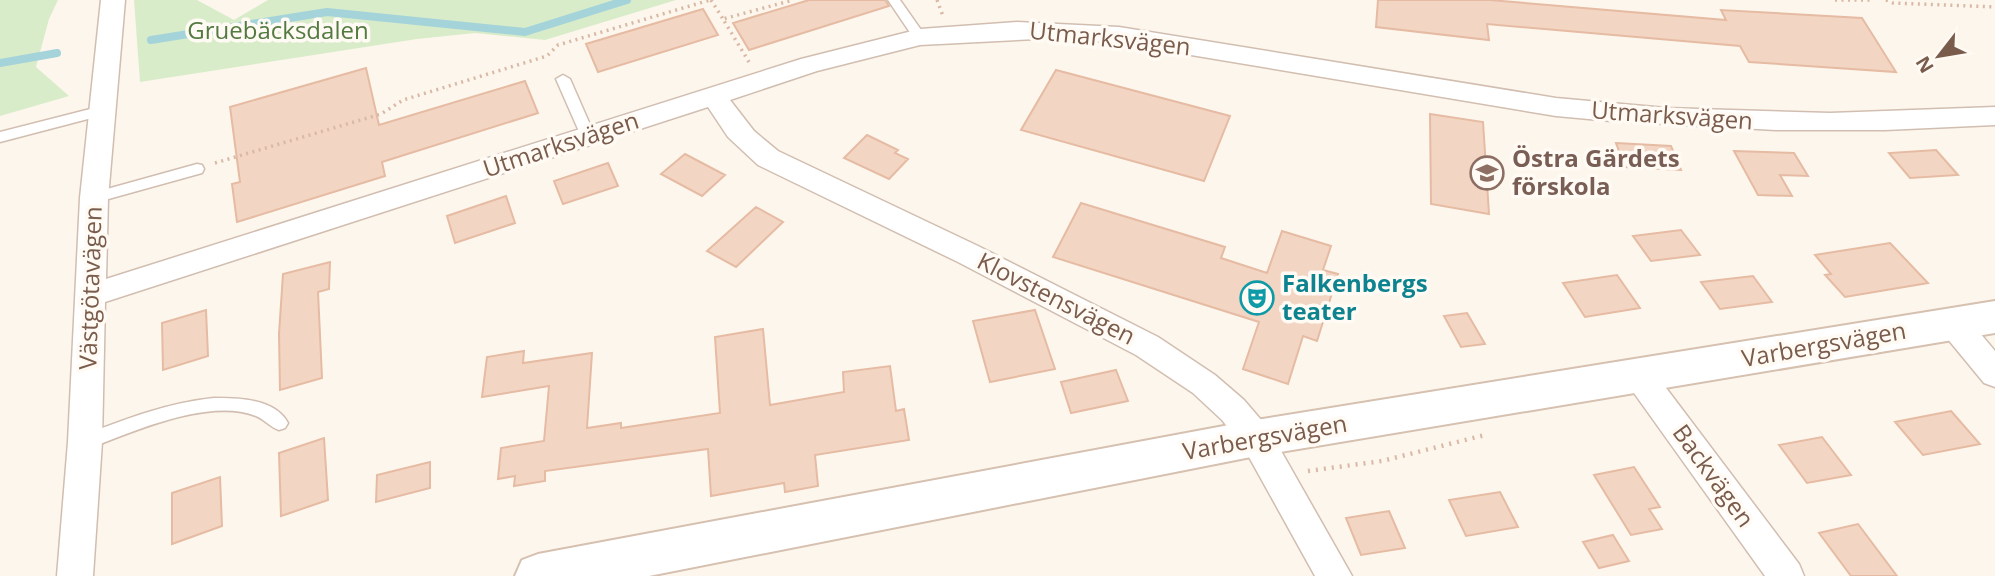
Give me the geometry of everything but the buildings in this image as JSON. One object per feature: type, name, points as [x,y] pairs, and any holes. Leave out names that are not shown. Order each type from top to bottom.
[{"type":"main road","name":"Varbergsvägen","points":[[538,576],[1256,438],[1995,317]]},
{"type":"street","name":"Västgötavägen","points":[[75,576],[85,442],[94,198],[113,0]]},
{"type":"street","name":"Utmarksvägen","points":[[92,295],[761,80],[920,37],[1017,30],[1119,35],[1556,107],[1623,114],[1833,123],[1995,116]]},
{"type":"street","name":"Klovstensvägen","points":[[715,96],[724,113],[749,145],[768,158],[968,254],[1147,346],[1204,384],[1233,410],[1256,438],[1334,576]]},
{"type":"street","points":[[1953,323],[1995,374]]},
{"type":"street","name":"Backvägen","points":[[1640,377],[1786,576]]},
{"type":"lane","points":[[894,0],[920,37]]},
{"type":"lane","points":[[563,79],[588,136]]},
{"type":"lane","points":[[0,137],[102,111]]},
{"type":"lane","points":[[94,198],[197,169]]},
{"type":"lane","points":[[85,442],[211,403],[259,409],[279,423]]},
{"type":"path","points":[[197,169],[381,114],[403,100],[547,55],[558,45],[711,0],[761,80]]},
{"type":"path","points":[[723,19],[793,0]]},
{"type":"path","points":[[1835,0],[1873,0]]},
{"type":"path","points":[[1886,0],[1893,3],[1995,7]]},
{"type":"green space","points":[[0,0],[58,0],[49,19],[36,67],[69,96],[0,116]]},
{"type":"green space","name":"Gruebäcksdalen","points":[[134,0],[197,0],[234,20],[268,0],[676,0],[545,40],[475,33],[417,39],[140,82]]},
{"type":"waterway","points":[[151,40],[327,12],[525,32],[627,0]]},
{"type":"waterway","points":[[0,63],[57,53]]},
{"type":"place","name":"Östra Gärdets förskola","points":[[1487,173]]},
{"type":"place","name":"Falkenbergs teater","points":[[1257,298]]}]
